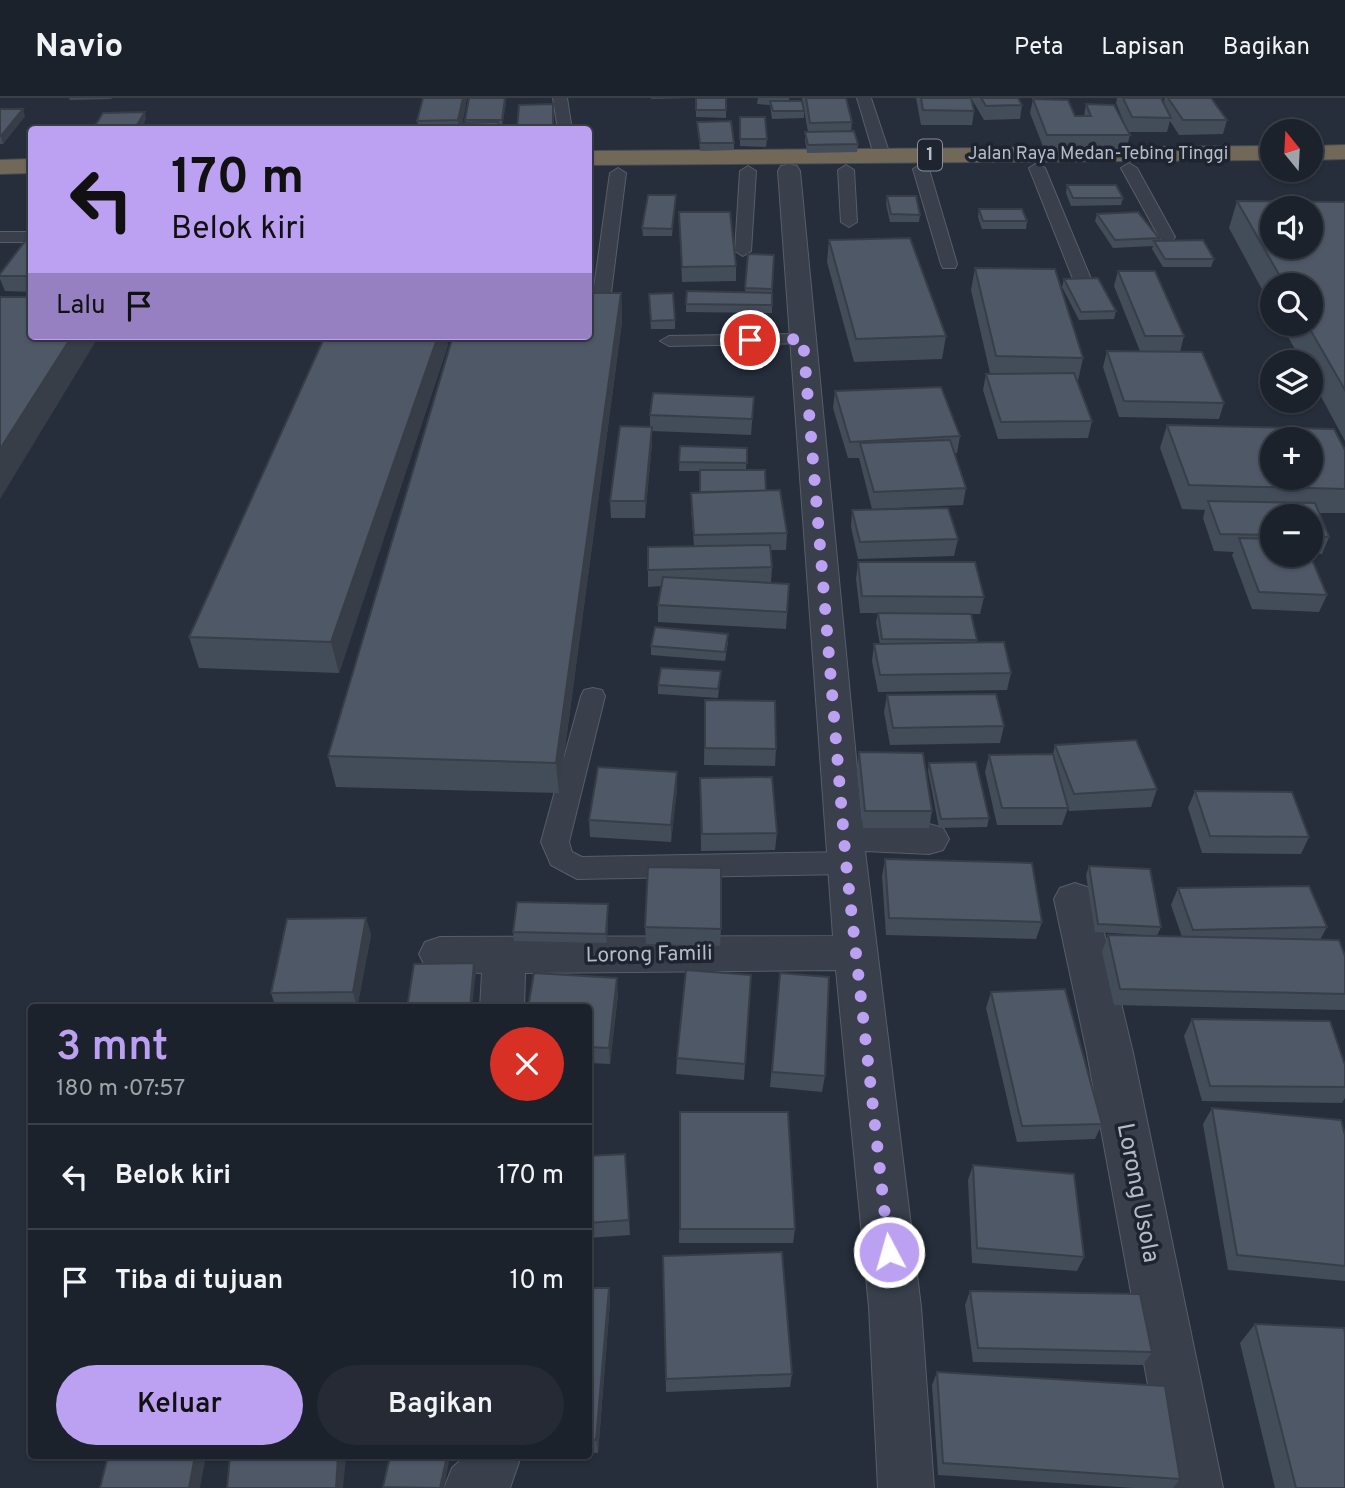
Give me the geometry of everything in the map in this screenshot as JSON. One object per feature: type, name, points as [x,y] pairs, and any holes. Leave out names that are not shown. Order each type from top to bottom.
[{"type":"highway","points":[[1323,153],[1345,152]]},
{"type":"highway","name":"Jalan Raya Medan-Tebing Tinggi","points":[[592,158],[1260,153]]},
{"type":"highway","points":[[0,167],[28,166]]},
{"type":"highway","points":[[1323,166],[1345,166]]},
{"type":"highway","name":"Jalan Raya Medan-Tebing Tinggi","points":[[592,173],[1260,167]]},
{"type":"highway","points":[[0,182],[28,181]]},
{"type":"street","points":[[789,171],[845,849],[895,1307],[906,1488]]},
{"type":"street","points":[[845,849],[929,839]]},
{"type":"street","name":"Lorong Usola","points":[[1075,899],[1110,1053],[1195,1488]]},
{"type":"street","name":"Lorong Famili","points":[[440,954],[504,956],[858,953]]},
{"type":"street","points":[[502,1004],[504,956]]},
{"type":"street","points":[[472,1488],[482,1482],[492,1466],[493,1459]]},
{"type":"lane","points":[[560,98],[564,126]]},
{"type":"lane","points":[[863,98],[882,155]]},
{"type":"lane","points":[[1037,168],[1082,279]]},
{"type":"lane","points":[[1129,168],[1167,237]]},
{"type":"lane","points":[[920,169],[949,264]]},
{"type":"lane","points":[[846,170],[849,222]]},
{"type":"lane","points":[[743,251],[748,171]]},
{"type":"lane","points":[[600,309],[618,173]]},
{"type":"lane","points":[[3,241],[28,237]]},
{"type":"lane","points":[[669,341],[803,339]]},
{"type":"lane","points":[[593,696],[555,842],[561,858],[577,868],[845,849]]},
{"type":"building","points":[[423,98],[463,98],[458,120],[417,121]]},
{"type":"building","points":[[469,98],[505,98],[502,120],[465,120]]},
{"type":"building","points":[[696,98],[726,98],[726,110],[696,110]]},
{"type":"building","points":[[806,98],[846,98],[852,122],[810,123]]},
{"type":"building","points":[[921,98],[971,98],[974,111],[923,110]]},
{"type":"building","points":[[981,98],[1018,98],[1022,105],[986,106]]},
{"type":"building","points":[[1123,98],[1161,98],[1171,118],[1132,117]]},
{"type":"building","points":[[1168,98],[1211,98],[1227,120],[1183,120]]},
{"type":"building","points":[[1033,99],[1068,100],[1075,116],[1091,116],[1086,104],[1114,105],[1130,135],[1047,135]]},
{"type":"building","points":[[770,101],[802,101],[804,111],[773,111]]},
{"type":"building","points":[[553,104],[553,126],[517,126],[519,105]]},
{"type":"building","points":[[0,109],[23,109],[1,136],[0,136]]},
{"type":"building","points":[[145,112],[136,126],[95,126],[103,113]]},
{"type":"building","points":[[740,117],[765,117],[767,139],[740,139]]},
{"type":"building","points":[[731,121],[734,143],[700,143],[697,122]]},
{"type":"building","points":[[498,122],[498,126],[464,126],[464,123]]},
{"type":"building","points":[[854,131],[858,144],[808,145],[805,132]]},
{"type":"building","points":[[1067,185],[1116,185],[1123,198],[1073,198]]},
{"type":"building","points":[[648,195],[676,195],[672,229],[642,228]]},
{"type":"building","points":[[887,196],[916,196],[920,215],[891,214]]},
{"type":"building","points":[[1237,201],[1260,201],[1260,241]]},
{"type":"building","points":[[1323,202],[1345,202],[1345,390],[1314,336],[1323,336],[1323,273],[1278,273],[1270,259],[1323,259]]},
{"type":"building","points":[[979,209],[1022,209],[1027,221],[983,221]]},
{"type":"building","points":[[679,212],[730,212],[736,266],[682,267]]},
{"type":"building","points":[[1138,212],[1159,238],[1115,240],[1097,214]]},
{"type":"building","points":[[28,237],[28,276],[0,274]]},
{"type":"building","points":[[910,238],[946,336],[856,339],[829,240]]},
{"type":"building","points":[[1203,240],[1214,259],[1165,259],[1154,241]]},
{"type":"building","points":[[748,254],[774,255],[772,289],[745,288]]},
{"type":"building","points":[[975,268],[1055,269],[1083,358],[996,356]]},
{"type":"building","points":[[1118,271],[1155,271],[1184,336],[1145,336]]},
{"type":"building","points":[[1098,278],[1116,311],[1081,312],[1064,279]]},
{"type":"building","points":[[687,291],[772,293],[772,305],[686,304]]},
{"type":"building","points":[[592,293],[621,293],[556,763],[328,756],[452,340],[592,340]]},
{"type":"building","points":[[673,293],[675,320],[651,321],[649,294]]},
{"type":"building","points":[[0,297],[28,297],[28,340],[69,340],[0,449]]},
{"type":"building","points":[[323,340],[437,340],[331,642],[189,637]]},
{"type":"building","points":[[1107,351],[1202,352],[1224,403],[1124,401]]},
{"type":"building","points":[[1074,373],[1092,421],[1001,422],[986,374]]},
{"type":"building","points":[[941,387],[960,436],[850,442],[835,391]]},
{"type":"building","points":[[653,393],[754,397],[752,419],[650,415]]},
{"type":"building","points":[[1167,425],[1260,427],[1260,487],[1189,485]]},
{"type":"building","points":[[620,426],[652,427],[645,501],[610,501]]},
{"type":"building","points":[[1323,429],[1334,429],[1345,450],[1345,489],[1323,488]]},
{"type":"building","points":[[950,440],[966,488],[874,492],[860,443]]},
{"type":"building","points":[[680,446],[747,448],[747,463],[679,462]]},
{"type":"building","points":[[700,470],[765,470],[766,491],[700,492]]},
{"type":"building","points":[[780,490],[787,533],[694,535],[691,493]]},
{"type":"building","points":[[1208,501],[1315,504],[1260,504],[1260,535],[1220,534]]},
{"type":"building","points":[[948,508],[958,539],[860,542],[852,510]]},
{"type":"building","points":[[1323,522],[1329,537],[1323,537]]},
{"type":"building","points":[[1239,538],[1260,539],[1260,567],[1315,567],[1327,595],[1259,592]]},
{"type":"building","points":[[770,545],[772,567],[648,570],[648,547]]},
{"type":"building","points":[[858,562],[975,562],[984,597],[862,596]]},
{"type":"building","points":[[663,577],[789,584],[787,612],[658,605]]},
{"type":"building","points":[[878,613],[971,614],[977,640],[882,639]]},
{"type":"building","points":[[655,627],[728,634],[725,652],[651,646]]},
{"type":"building","points":[[1004,642],[1011,673],[880,675],[874,644]]},
{"type":"building","points":[[661,668],[721,671],[718,689],[658,685]]},
{"type":"building","points":[[996,694],[1004,726],[893,728],[887,695]]},
{"type":"building","points":[[705,700],[775,701],[776,749],[705,748]]},
{"type":"building","points":[[1136,740],[1157,789],[1074,794],[1055,745]]},
{"type":"building","points":[[859,752],[923,753],[932,811],[865,811]]},
{"type":"building","points":[[1053,754],[1068,808],[1002,808],[989,755]]},
{"type":"building","points":[[976,762],[989,818],[941,819],[929,763]]},
{"type":"building","points":[[598,767],[677,772],[671,825],[589,820]]},
{"type":"building","points":[[772,777],[777,833],[702,834],[700,778]]},
{"type":"building","points":[[1195,791],[1292,792],[1309,837],[1210,836]]},
{"type":"building","points":[[885,859],[1032,863],[1042,922],[889,918]]},
{"type":"building","points":[[1089,866],[1150,869],[1161,927],[1098,924]]},
{"type":"building","points":[[648,867],[721,868],[721,929],[645,927]]},
{"type":"building","points":[[1309,886],[1327,927],[1193,930],[1178,888]]},
{"type":"building","points":[[517,902],[608,904],[606,934],[513,932]]},
{"type":"building","points":[[366,918],[353,992],[271,993],[287,919]]},
{"type":"building","points":[[1108,935],[1339,940],[1345,956],[1345,994],[1120,989]]},
{"type":"building","points":[[474,963],[470,1004],[408,1004],[414,964]]},
{"type":"building","points":[[686,970],[751,975],[745,1064],[677,1058]]},
{"type":"building","points":[[534,973],[617,978],[609,1048],[592,1047],[592,1004],[529,1004]]},
{"type":"building","points":[[780,973],[829,977],[825,1076],[772,1072]]},
{"type":"building","points":[[1065,989],[1102,1124],[1022,1126],[991,992]]},
{"type":"building","points":[[1192,1019],[1330,1021],[1345,1065],[1345,1087],[1210,1086]]},
{"type":"building","points":[[1212,1108],[1341,1120],[1345,1135],[1345,1266],[1237,1255]]},
{"type":"building","points":[[680,1112],[788,1112],[795,1229],[680,1229]]},
{"type":"building","points":[[625,1154],[629,1220],[592,1223],[592,1156]]},
{"type":"building","points":[[973,1165],[1074,1174],[1084,1257],[977,1248]]},
{"type":"building","points":[[782,1252],[792,1374],[666,1379],[663,1256]]},
{"type":"building","points":[[592,1288],[609,1288],[596,1440],[592,1440]]},
{"type":"building","points":[[970,1291],[1140,1294],[1152,1352],[978,1348]]},
{"type":"building","points":[[1255,1324],[1344,1328],[1345,1488],[1296,1488]]},
{"type":"building","points":[[937,1372],[1165,1386],[1180,1479],[943,1463]]},
{"type":"building","points":[[107,1459],[194,1459],[189,1488],[100,1488]]},
{"type":"building","points":[[230,1459],[338,1459],[336,1488],[227,1488]]},
{"type":"building","points":[[389,1459],[446,1459],[440,1488],[383,1487]]},
{"type":"route","points":[[750,340],[803,339],[846,863],[889,1252]]}]
